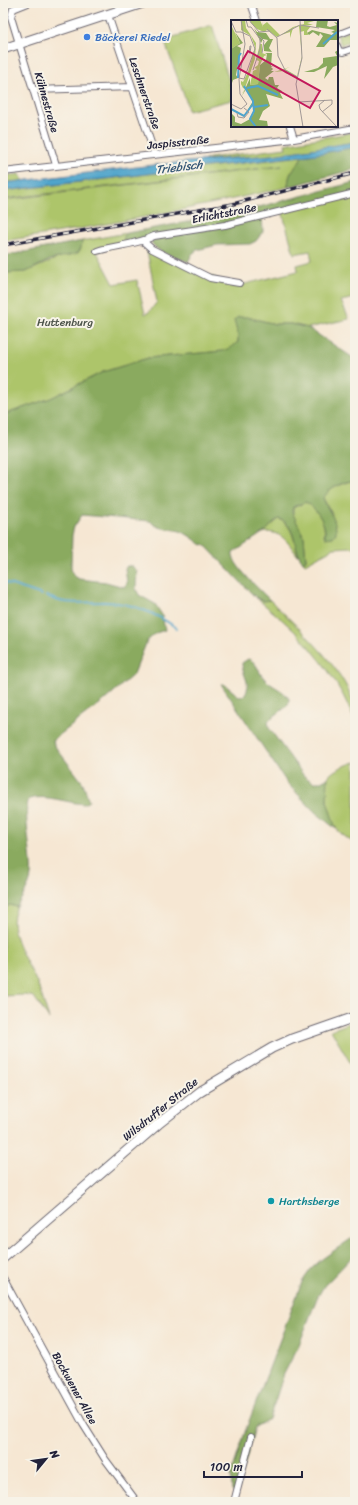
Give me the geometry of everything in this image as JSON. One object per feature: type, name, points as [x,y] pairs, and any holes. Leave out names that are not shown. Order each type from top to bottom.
[{"type":"main road","points":[[3,49],[143,3]]},
{"type":"main road","name":"Wilsdruffer Straße","points":[[3,1258],[158,1124],[200,1091],[272,1048],[292,1039],[355,1017]]},
{"type":"street","name":"Kühnestraße","points":[[28,3],[16,7],[10,13],[56,166]]},
{"type":"street","points":[[251,3],[257,20]]},
{"type":"street","name":"Leschnerstraße","points":[[108,14],[155,154]]},
{"type":"street","points":[[338,35],[355,28]]},
{"type":"street","points":[[338,48],[339,51],[343,52],[355,48]]},
{"type":"street","points":[[34,90],[132,87]]},
{"type":"street","points":[[290,127],[294,139]]},
{"type":"street","name":"Jaspisstraße","points":[[3,172],[294,139],[355,128]]},
{"type":"street","name":"Erlichtstraße","points":[[98,251],[127,243],[144,242],[154,236],[225,225],[355,193]]},
{"type":"street","points":[[144,242],[152,249],[210,278],[240,284]]},
{"type":"street","name":"Bockwener Allee","points":[[3,1278],[83,1424],[105,1460],[137,1502]]},
{"type":"street","points":[[234,1502],[251,1437]]},
{"type":"green space","points":[[212,25],[231,87],[231,100],[188,111],[186,101],[164,40]]},
{"type":"green space","points":[[355,29],[355,40],[342,44],[343,49],[338,35]]},
{"type":"green space","points":[[355,132],[355,142],[345,144],[273,155],[205,160],[210,158],[286,148],[285,144]]},
{"type":"green space","points":[[355,147],[355,169],[288,187],[291,172],[302,156]]},
{"type":"green space","points":[[302,156],[291,172],[288,187],[146,217],[3,241],[3,200],[282,166],[3,199],[3,191]]},
{"type":"green space","points":[[19,174],[24,181],[3,183],[3,176]]},
{"type":"green space","points":[[355,182],[355,193],[262,216],[263,232],[256,241],[250,244],[217,245],[197,250],[192,254],[188,262],[162,252],[153,245],[151,241],[182,233],[127,243],[124,240],[124,236],[127,233],[236,213]]},
{"type":"green space","name":"Huttenburg","points":[[355,193],[355,298],[341,301],[349,319],[308,328],[291,324],[275,324],[247,317],[234,320],[238,335],[238,342],[232,347],[223,351],[148,358],[103,372],[51,398],[3,415],[3,273],[26,272],[81,248],[82,241],[127,233],[124,236],[127,243],[97,252],[114,284],[137,280],[145,314],[149,312],[157,302],[147,251],[228,283],[233,287],[298,271],[297,265],[312,261],[310,251],[294,254],[282,211]]},
{"type":"green space","points":[[82,241],[81,248],[78,253],[50,260],[26,272],[3,273],[3,256]]},
{"type":"green space","points":[[238,317],[247,317],[275,324],[291,324],[308,328],[355,359],[355,481],[346,482],[337,486],[329,491],[323,498],[334,519],[336,533],[333,537],[325,538],[325,528],[321,519],[312,507],[305,502],[293,507],[292,512],[304,537],[306,560],[303,562],[300,557],[289,527],[285,522],[279,519],[275,521],[267,530],[233,553],[233,558],[241,570],[270,600],[263,601],[255,597],[204,544],[202,545],[183,532],[157,526],[150,521],[82,515],[74,527],[72,535],[71,568],[73,575],[79,579],[106,582],[124,587],[127,583],[125,568],[127,566],[132,566],[137,571],[136,589],[139,595],[155,604],[162,615],[165,630],[156,633],[147,641],[134,674],[106,699],[53,740],[54,745],[83,783],[89,801],[84,804],[49,798],[29,799],[27,806],[27,825],[31,876],[27,888],[17,907],[10,905],[3,909],[3,415],[51,398],[103,372],[148,358],[223,351],[232,347],[238,342],[238,335],[234,320]]},
{"type":"green space","points":[[355,481],[355,550],[352,547],[334,548],[305,564],[303,562],[306,560],[304,537],[293,517],[293,508],[306,502],[310,504],[320,516],[324,526],[324,536],[332,514],[323,498],[335,487]]},
{"type":"green space","points":[[279,519],[287,525],[290,530],[298,556],[287,542],[279,535],[269,532],[262,533]]},
{"type":"green space","points":[[255,597],[263,601],[270,600],[330,662],[341,676],[349,691],[355,707],[355,721],[343,696],[321,661],[293,630]]},
{"type":"green space","points":[[248,659],[253,662],[267,681],[288,697],[290,701],[286,707],[268,721],[269,728],[304,776],[313,782],[321,782],[328,778],[327,801],[336,829],[315,812],[287,783],[221,684],[224,684],[240,697],[245,695],[247,691],[247,683],[242,663]]},
{"type":"green space","points":[[355,762],[355,844],[340,832],[334,824],[329,811],[326,795],[326,782],[330,774]]},
{"type":"green space","points":[[10,905],[17,907],[13,926],[15,936],[23,956],[37,983],[49,1019],[34,997],[25,995],[3,996],[3,909]]},
{"type":"green space","points":[[355,1021],[355,1071],[331,1030]]},
{"type":"green space","points":[[355,1236],[355,1254],[324,1286],[317,1298],[299,1345],[284,1374],[269,1419],[255,1427],[237,1493],[232,1490],[231,1475],[246,1429],[302,1282],[311,1269],[322,1259]]},
{"type":"water","name":"Triebisch","points":[[355,142],[355,147],[317,154],[3,191],[3,183],[162,164],[273,155]]},
{"type":"waterway","points":[[3,582],[42,595]]},
{"type":"waterway","points":[[46,596],[60,601],[73,603],[111,602],[131,606],[160,617],[177,628]]},
{"type":"railway","points":[[3,245],[233,204],[355,173]]},
{"type":"place","name":"Bäckerei Riedel","points":[[87,37]]},
{"type":"place","name":"Harthsberge","points":[[271,1201]]}]
